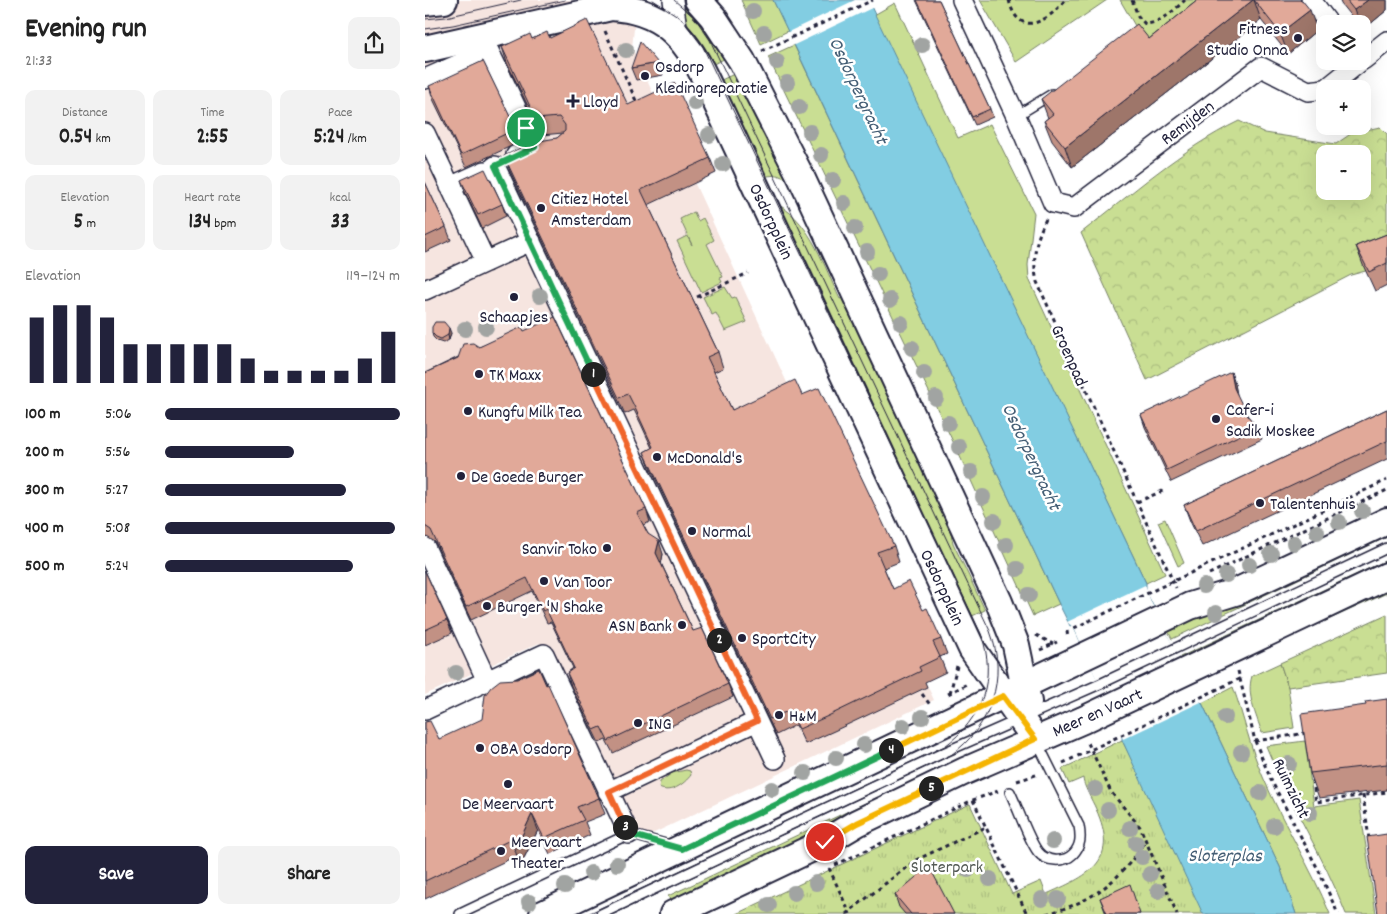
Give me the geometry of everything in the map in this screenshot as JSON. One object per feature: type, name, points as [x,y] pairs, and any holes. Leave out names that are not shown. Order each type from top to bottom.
[{"type":"street","points":[[425,2],[444,0]]},
{"type":"street","points":[[673,0],[678,35]]},
{"type":"street","points":[[962,0],[1017,116],[1053,203]]},
{"type":"street","points":[[1311,0],[1322,15]]},
{"type":"street","name":"Osdorpplein","points":[[700,1],[713,16],[742,61],[801,177],[970,538],[1016,645],[1038,666],[1059,669]]},
{"type":"street","name":"Osdorpplein","points":[[425,48],[611,7],[639,12],[655,18],[678,35],[695,57],[972,649],[976,680],[967,713]]},
{"type":"street","name":"Remijden","points":[[1371,52],[1387,41]]},
{"type":"street","points":[[425,80],[489,51],[543,145],[451,187]]},
{"type":"street","name":"Remijden","points":[[1053,203],[1074,208],[1261,67],[1308,91],[1316,90]]},
{"type":"street","name":"Remijden","points":[[1335,80],[1347,70]]},
{"type":"street","points":[[425,133],[486,262]]},
{"type":"street","points":[[495,166],[775,759]]},
{"type":"street","points":[[425,290],[531,241]]},
{"type":"street","points":[[543,914],[1160,620],[1202,601],[1238,591],[1387,521]]},
{"type":"street","points":[[425,548],[487,681]]},
{"type":"street","name":"Meer en Vaart","points":[[673,914],[825,842],[1028,724],[1105,695],[1179,661],[1387,576]]},
{"type":"street","name":"Osdorpplein","points":[[1013,691],[1016,645]]},
{"type":"street","name":"Osdorpplein","points":[[972,649],[1013,691],[1028,724]]},
{"type":"street","points":[[425,710],[544,654],[629,834]]},
{"type":"street","points":[[609,792],[757,721]]},
{"type":"lane","points":[[1017,116],[1063,86]]},
{"type":"lane","points":[[1179,661],[1387,548]]},
{"type":"lane","points":[[601,914],[943,752],[1028,724],[1079,826],[1081,838],[1077,850],[1070,857],[1060,861],[1049,860],[1039,853],[1006,790]]},
{"type":"lane","points":[[460,914],[629,834],[682,849]]},
{"type":"path","points":[[780,44],[873,0]]},
{"type":"path","points":[[1009,0],[1016,17],[1023,22],[1036,23],[1052,15],[1065,0]]},
{"type":"path","points":[[1132,0],[1138,16],[1145,24]]},
{"type":"path","points":[[1138,30],[1145,24],[1153,24],[1164,18],[1185,0]]},
{"type":"path","points":[[603,28],[638,106]]},
{"type":"path","points":[[630,109],[646,103]]},
{"type":"path","name":"Groenpad","points":[[1053,203],[1035,245],[1033,263],[1037,282],[1177,590]]},
{"type":"path","points":[[697,297],[748,273]]},
{"type":"path","points":[[1074,628],[1387,480]]},
{"type":"path","points":[[1137,502],[1165,490]]},
{"type":"path","points":[[1203,577],[1387,490]]},
{"type":"path","points":[[1168,594],[1185,586]]},
{"type":"path","name":"Ruimzicht","points":[[1237,668],[1255,741],[1271,780],[1319,871],[1338,914]]},
{"type":"path","points":[[1015,783],[1051,769],[1241,678]]},
{"type":"path","points":[[1305,726],[1307,743]]},
{"type":"path","points":[[1255,741],[1315,732]]},
{"type":"path","points":[[1090,750],[1111,792],[1136,821],[1177,914]]},
{"type":"path","points":[[1312,772],[1316,802],[1387,792]]},
{"type":"path","points":[[820,872],[973,800],[1006,790]]},
{"type":"path","points":[[1363,795],[1369,842],[1378,841]]},
{"type":"path","points":[[973,800],[1027,914]]},
{"type":"path","points":[[829,868],[848,913],[916,860],[986,827]]},
{"type":"path","points":[[1046,914],[1079,904],[1099,893],[1122,873],[1146,841]]},
{"type":"shaded area","points":[[425,0],[637,0],[632,48],[934,700],[635,842],[539,643],[425,695]]},
{"type":"green space","points":[[688,0],[726,58],[707,67],[688,25],[682,1]]},
{"type":"green space","points":[[741,0],[773,0],[788,31],[761,44]]},
{"type":"green space","points":[[980,0],[1107,0],[1016,62]]},
{"type":"green space","points":[[1120,0],[1207,0],[1145,43]]},
{"type":"green space","points":[[895,3],[958,138],[990,124],[1034,213],[1028,265],[1029,279],[1165,574],[1146,583],[874,15]]},
{"type":"green space","points":[[794,45],[1059,604],[1033,616],[957,450],[768,57]]},
{"type":"green space","points":[[734,74],[793,181],[777,175],[758,177],[715,83]]},
{"type":"green space","points":[[1239,121],[1265,133],[1336,144],[1349,135],[1371,135],[1371,129],[1380,127],[1387,134],[1387,265],[1351,275],[1147,380],[1081,233],[1157,173],[1197,145]]},
{"type":"green space","points":[[779,205],[800,223],[809,235],[840,299],[848,295],[949,525],[953,543],[985,610],[968,618]]},
{"type":"green space","points":[[694,212],[698,221],[703,218],[714,240],[707,244],[723,277],[720,278],[722,282],[701,292],[677,241],[687,236],[692,245],[680,219]]},
{"type":"green space","points":[[725,287],[732,298],[735,297],[747,322],[725,331],[716,313],[712,315],[703,297]]},
{"type":"green space","points":[[1165,519],[1184,563],[1178,566],[1158,522]]},
{"type":"green space","points":[[1387,526],[1387,537],[1172,639],[1167,629]]},
{"type":"green space","points":[[1387,560],[1387,571],[1185,666],[1180,657]]},
{"type":"green space","points":[[1387,582],[1387,593],[1218,670]]},
{"type":"green space","points":[[1387,614],[1387,673],[1288,687],[1280,663]]},
{"type":"green space","points":[[1280,663],[1288,687],[1294,728],[1262,733],[1251,697],[1250,683],[1252,676]]},
{"type":"green space","points":[[1233,687],[1254,755],[1263,777],[1330,914],[1296,914],[1280,867],[1202,703]]},
{"type":"green space","name":"Sloterpark","points":[[1122,740],[1209,914],[736,914],[970,804],[1012,894],[1041,881],[1046,894],[1049,893],[1089,872],[1103,853],[1102,826],[1084,785],[1083,778],[1069,784],[1062,769]]},
{"type":"green space","points":[[1305,741],[1314,806],[1359,800],[1376,914],[1346,914],[1266,746]]},
{"type":"green space","points":[[959,759],[962,762],[674,908],[668,896]]},
{"type":"green space","points":[[690,771],[691,775],[681,785],[668,790],[659,788],[660,782],[672,773]]},
{"type":"water","points":[[773,0],[868,0],[1146,583],[1146,591],[1280,867],[1296,914],[1203,914],[1122,740],[1122,733],[1074,628],[1072,625],[1070,626],[1059,604]]},
{"type":"pier","points":[[855,0],[870,0],[874,7],[792,46],[786,33]]},
{"type":"pier","points":[[1145,585],[1151,602],[1201,702],[1123,739],[1074,628],[1067,622]]},
{"type":"building","points":[[917,0],[939,0],[990,109],[972,117]]},
{"type":"building","points":[[1198,0],[1253,0],[1065,147],[1044,121],[1053,114],[1041,99],[1137,24],[1149,39]]},
{"type":"building","points":[[1254,0],[1302,0],[1310,10],[1280,33]]},
{"type":"building","points":[[1346,0],[1368,0],[1354,10]]},
{"type":"building","points":[[587,20],[628,105],[675,83],[710,158],[641,190],[718,352],[707,357],[732,410],[795,380],[802,395],[819,388],[894,546],[877,552],[893,589],[909,581],[923,610],[927,608],[941,639],[933,642],[940,657],[919,667],[921,671],[799,729],[790,710],[770,719],[644,452],[653,447],[635,408],[628,394],[619,398],[504,156],[533,142],[557,138],[565,131],[565,125],[559,117],[536,119],[502,47],[530,34],[532,39],[547,32],[550,38]]},
{"type":"building","points":[[640,42],[658,63],[631,68]]},
{"type":"building","points":[[483,61],[516,129],[461,155],[429,86]]},
{"type":"building","points":[[485,169],[502,204],[478,215],[461,180]]},
{"type":"building","points":[[425,182],[446,227],[425,237]]},
{"type":"building","points":[[1387,234],[1387,263],[1369,272],[1356,246]]},
{"type":"building","points":[[555,317],[646,509],[637,513],[648,534],[659,541],[656,553],[693,631],[702,628],[728,684],[608,741],[601,727],[594,730],[567,673],[574,668],[546,609],[543,611],[527,578],[466,607],[431,530],[425,526],[425,373],[458,358],[463,344],[473,343],[479,347],[522,327],[524,331]]},
{"type":"building","points":[[435,322],[444,322],[449,328],[448,335],[441,339],[432,333],[432,327]]},
{"type":"building","points":[[1231,372],[1234,388],[1247,415],[1257,427],[1167,470],[1141,415]]},
{"type":"building","points":[[1387,409],[1387,441],[1196,531],[1184,505]]},
{"type":"building","points":[[425,571],[447,620],[425,630]]},
{"type":"building","name":"De Meervaart","points":[[539,669],[546,685],[548,684],[599,798],[577,807],[584,820],[544,838],[532,814],[515,850],[510,840],[425,881],[425,722],[430,721],[439,739],[482,719],[485,695],[500,680],[517,679]]},
{"type":"building","points":[[1387,699],[1387,764],[1310,773],[1301,714],[1366,705],[1365,702]]},
{"type":"building","points":[[1387,834],[1387,914],[1378,914],[1367,837]]},
{"type":"building","points":[[929,866],[954,914],[911,914],[895,895]]},
{"type":"building","points":[[1130,884],[1140,914],[1107,914],[1100,898]]},
{"type":"tram line","points":[[425,19],[446,17],[521,0]]},
{"type":"tram line","points":[[425,29],[453,25],[565,0]]},
{"type":"tram line","points":[[588,914],[945,746],[958,735],[977,710],[986,682],[986,650],[981,634],[703,47],[681,18],[653,0]]},
{"type":"tram line","points":[[614,914],[951,755],[977,730],[986,715],[996,683],[997,666],[990,631],[710,40],[695,18],[674,0]]},
{"type":"place","name":"Fitness Studio Onna","points":[[1298,38]]},
{"type":"place","name":"Osdorp Kledingreparatie","points":[[645,76]]},
{"type":"place","name":"Lloyd","points":[[573,101]]},
{"type":"place","name":"Citiez Hotel Amsterdam","points":[[541,208]]},
{"type":"place","name":"Schaapjes","points":[[514,297]]},
{"type":"place","name":"TK Maxx","points":[[479,374]]},
{"type":"place","name":"Kungfu Milk Tea","points":[[468,411]]},
{"type":"place","name":"Cafer-i Sadik Moskee","points":[[1216,419]]},
{"type":"place","name":"McDonald's","points":[[657,457]]},
{"type":"place","name":"De Goede Burger","points":[[461,476]]},
{"type":"place","name":"Talentenhuis","points":[[1260,503]]},
{"type":"place","name":"Normal","points":[[692,531]]},
{"type":"place","name":"Sanvir Toko","points":[[607,548]]},
{"type":"place","name":"Van Toor","points":[[544,581]]},
{"type":"place","name":"Burger 'N Shake","points":[[487,606]]},
{"type":"place","name":"ASN Bank","points":[[682,625]]},
{"type":"place","name":"SportCity","points":[[742,638]]},
{"type":"place","name":"H&M","points":[[779,715]]},
{"type":"place","name":"ING","points":[[638,723]]},
{"type":"place","name":"OBA Osdorp","points":[[480,748]]},
{"type":"place","name":"De Meervaart","points":[[508,784]]},
{"type":"place","name":"Meervaart Theater","points":[[501,851]]},
{"type":"route","points":[[526,128],[535,147],[495,166],[757,721],[609,792],[629,834],[682,849],[1003,696],[1035,739],[857,823],[825,842]]},
{"type":"water label","name":"Osdorpergracht","points":[[860,90]]},
{"type":"water label","name":"Osdorpergracht","points":[[1033,456]]},
{"type":"water label","name":"Sloterplas","points":[[1225,854]]}]
